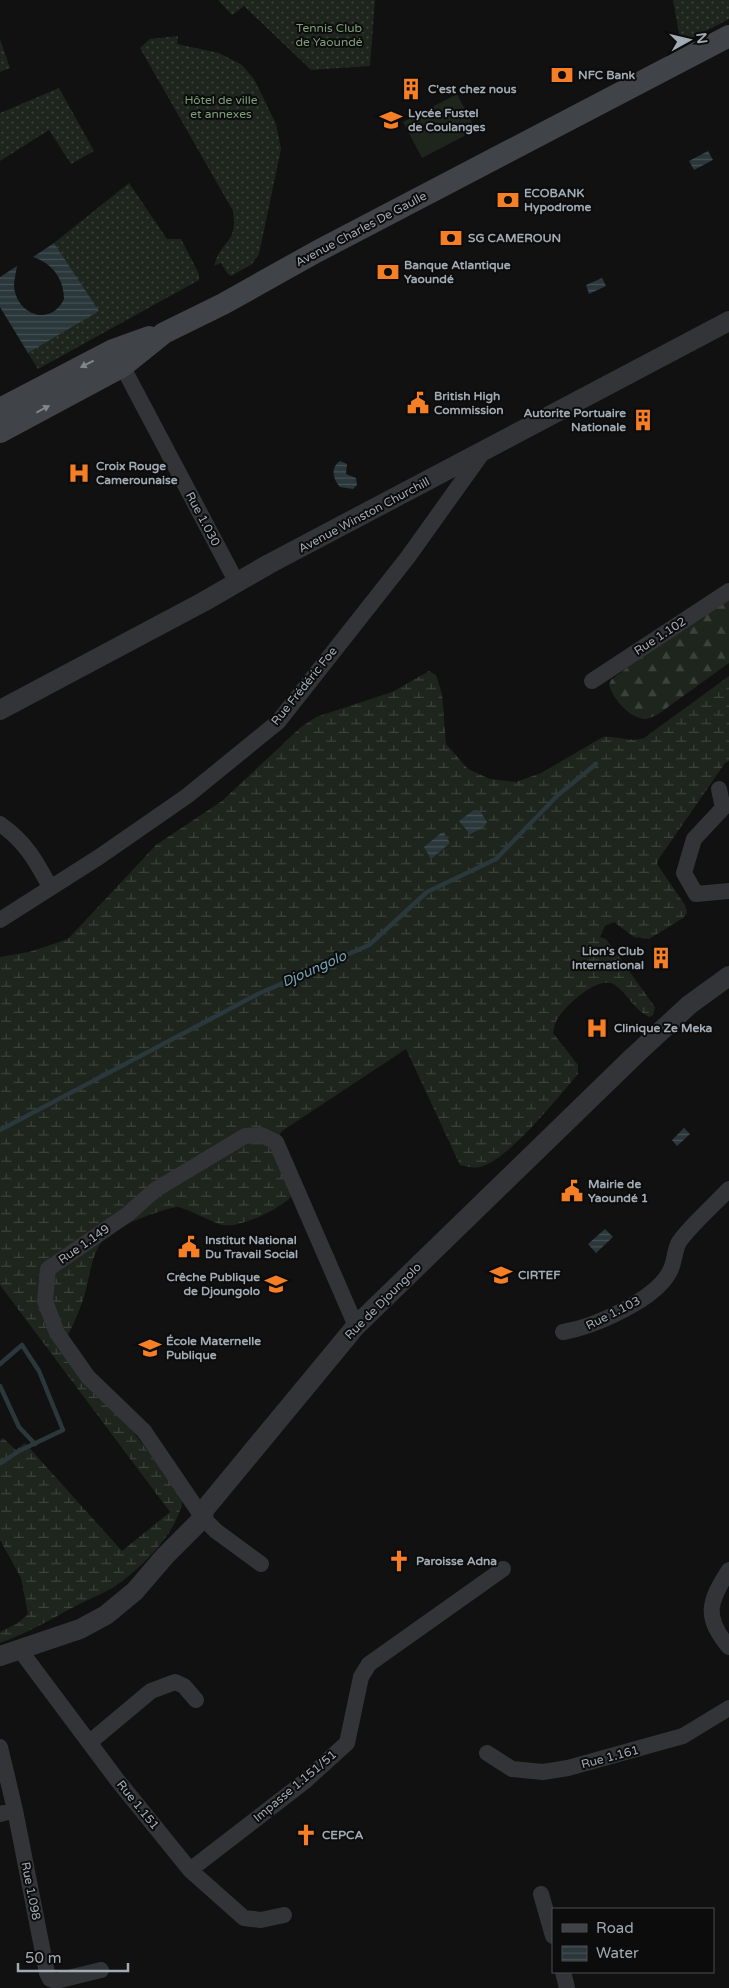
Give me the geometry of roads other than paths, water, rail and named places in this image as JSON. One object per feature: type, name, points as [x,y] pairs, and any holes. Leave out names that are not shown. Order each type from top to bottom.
[{"type":"main road","name":"Avenue Charles De Gaulle","points":[[118,358],[729,36]]},
{"type":"main road","points":[[0,409],[118,358]]},
{"type":"main road","points":[[0,432],[118,358]]},
{"type":"street","name":"Avenue Winston Churchill","points":[[0,710],[729,321]]},
{"type":"street","name":"Rue 1.030","points":[[118,358],[236,583]]},
{"type":"street","name":"Rue Frédéric Foe","points":[[0,920],[99,857],[187,796],[278,722],[408,558],[483,452]]},
{"type":"street","name":"Rue 1.102","points":[[592,681],[729,591]]},
{"type":"street","points":[[720,790],[723,808],[694,838],[684,872],[696,894],[729,891]]},
{"type":"street","points":[[0,824],[17,835],[36,860],[50,887]]},
{"type":"street","name":"Rue de Djoungolo","points":[[0,1656],[80,1628],[106,1615],[135,1591],[165,1556],[204,1518],[204,1510],[356,1326],[634,1056],[689,1005],[729,976]]},
{"type":"street","name":"Rue 1.149","points":[[261,1564],[216,1531],[204,1518],[144,1431],[88,1377],[57,1333],[45,1301],[48,1269],[128,1214],[155,1190],[245,1136],[261,1135],[276,1142],[356,1326]]},
{"type":"street","name":"Rue 1.103","points":[[563,1332],[583,1328],[643,1298],[661,1284],[671,1271],[680,1242],[729,1189]]},
{"type":"street","name":"Impasse 1.151/51","points":[[190,1870],[304,1782],[347,1743],[361,1677],[369,1664],[503,1569]]},
{"type":"street","points":[[729,1570],[713,1595],[711,1618],[729,1647]]},
{"type":"street","name":"Rue 1.151","points":[[20,1650],[118,1781],[190,1870],[244,1918],[260,1920],[284,1915]]},
{"type":"street","points":[[90,1742],[151,1691],[175,1682],[194,1695],[196,1700]]},
{"type":"street","name":"Rue 1.161","points":[[487,1753],[512,1769],[543,1772],[568,1768],[683,1736],[729,1708]]},
{"type":"street","points":[[0,1747],[7,1812]]},
{"type":"street","name":"Rue 1.098","points":[[7,1812],[50,1979],[56,1981],[101,1970]]},
{"type":"street","points":[[541,1894],[552,1932]]},
{"type":"street","points":[[563,1973],[567,1988]]},
{"type":"water","points":[[708,151],[713,160],[694,170],[689,161]]},
{"type":"water","points":[[54,243],[99,311],[28,353],[0,307],[0,277],[17,266],[14,286],[16,296],[21,304],[34,314],[43,315],[51,313],[58,308],[64,299],[62,285],[56,273],[46,263],[33,257]]},
{"type":"water","points":[[602,278],[606,286],[589,294],[586,285]]},
{"type":"water","points":[[340,461],[347,464],[346,474],[356,478],[357,485],[353,489],[340,487],[336,481],[334,470]]},
{"type":"water","points":[[474,810],[480,811],[487,822],[484,827],[470,834],[459,821]]},
{"type":"water","points":[[441,833],[444,833],[450,843],[431,859],[424,847]]},
{"type":"water","points":[[684,1128],[690,1134],[677,1146],[672,1140]]},
{"type":"water","points":[[605,1229],[613,1237],[596,1253],[588,1244]]},
{"type":"waterway","name":"Djoungolo","points":[[0,1130],[258,994],[369,945],[427,892],[496,859],[558,795],[596,764]]},
{"type":"waterway","points":[[0,1364],[22,1345],[39,1371],[63,1430],[19,1451],[1,1463],[0,1461]]},
{"type":"waterway","points":[[0,1386],[19,1427],[35,1444]]},
{"type":"place","name":"NFC Bank","points":[[562,75]]},
{"type":"place","name":"C'est chez nous","points":[[411,89]]},
{"type":"place","name":"Lycée Fustel de Coulanges","points":[[391,120]]},
{"type":"place","name":"ECOBANK Hypodrome","points":[[508,200]]},
{"type":"place","name":"SG CAMEROUN","points":[[451,238]]},
{"type":"place","name":"Banque Atlantique Yaoundé","points":[[388,272]]},
{"type":"place","name":"British High Commission","points":[[418,403]]},
{"type":"place","name":"Autorite Portuaire Nationale","points":[[643,420]]},
{"type":"place","name":"Croix Rouge Camerounaise","points":[[79,473]]},
{"type":"place","name":"Lion's Club International","points":[[661,958]]},
{"type":"place","name":"Clinique Ze Meka","points":[[597,1028]]},
{"type":"place","name":"Mairie de Yaoundé 1","points":[[572,1191]]},
{"type":"place","name":"Institut National Du Travail Social","points":[[189,1247]]},
{"type":"place","name":"CIRTEF","points":[[501,1275]]},
{"type":"place","name":"Crêche Publique de Djoungolo","points":[[276,1284]]},
{"type":"place","name":"École Maternelle Publique","points":[[150,1348]]},
{"type":"place","name":"Paroisse Adna","points":[[399,1561]]},
{"type":"place","name":"CEPCA","points":[[306,1835]]},
{"type":"park label","name":"Tennis Club de Yaoundé","points":[[329,35]]},
{"type":"park label","name":"Hôtel de ville et annexes","points":[[221,107]]}]
